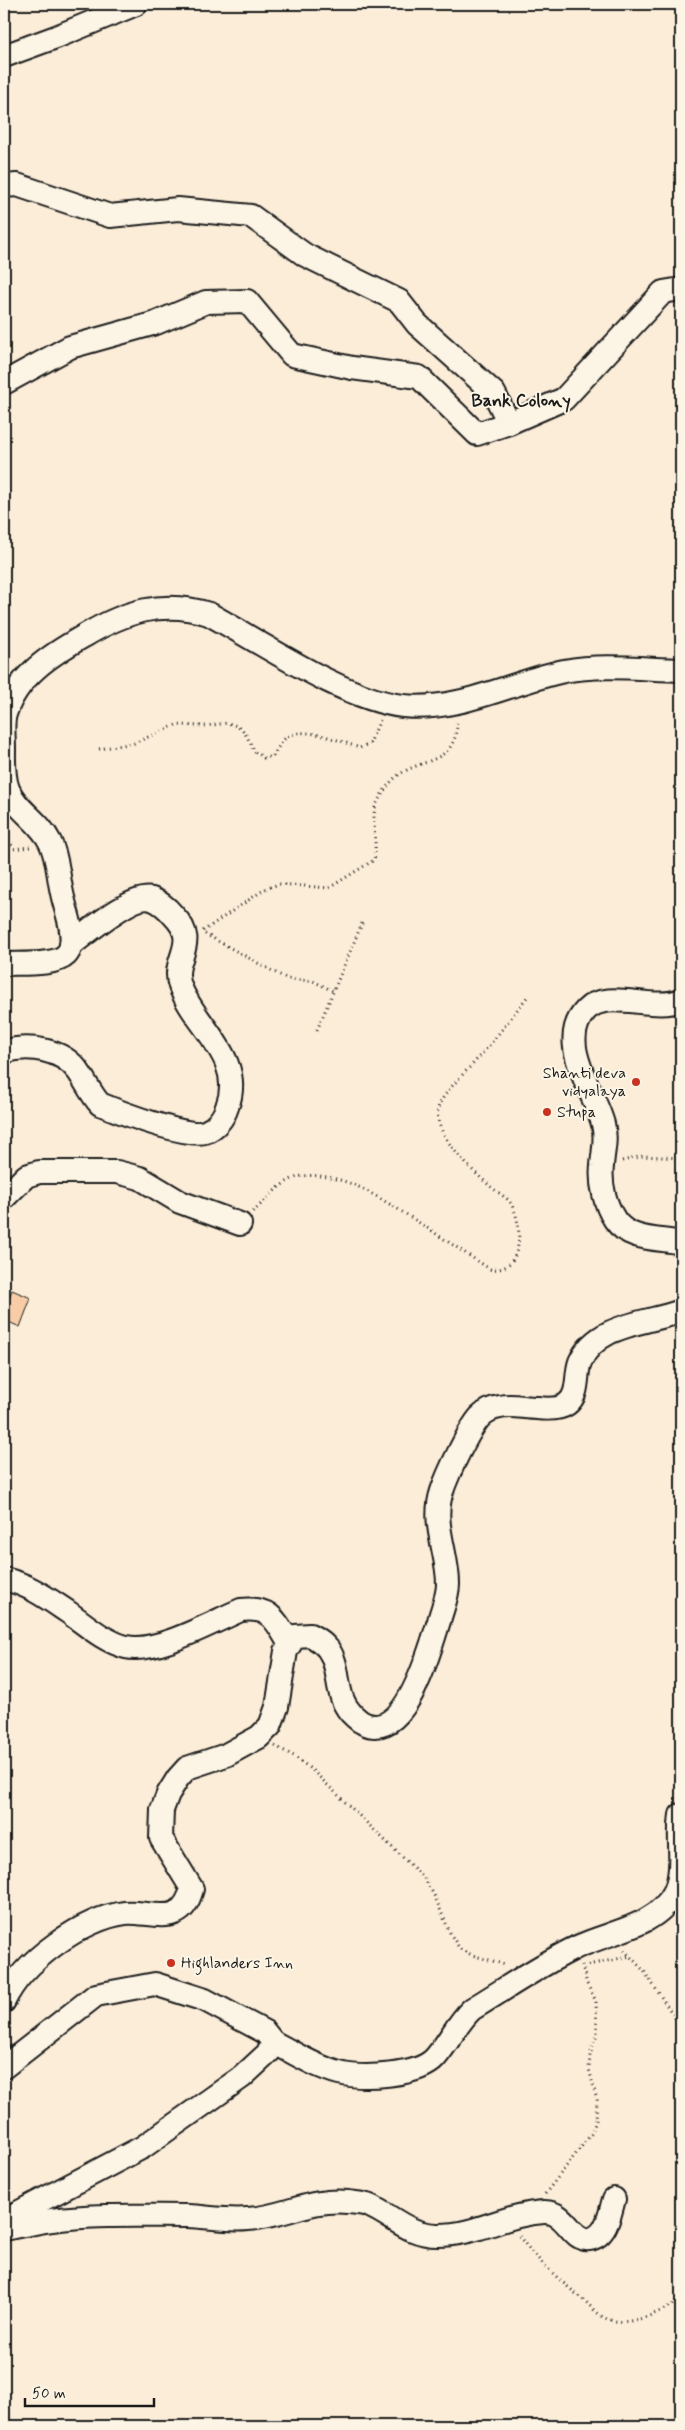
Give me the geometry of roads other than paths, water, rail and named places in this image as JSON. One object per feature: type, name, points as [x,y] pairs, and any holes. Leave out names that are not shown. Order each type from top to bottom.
[{"type":"street","points":[[4,56],[136,4]]},
{"type":"street","points":[[4,186],[17,185],[110,216],[178,209],[251,216],[305,255],[399,301],[417,324],[494,393],[509,423]]},
{"type":"street","points":[[4,383],[70,347],[156,323],[206,302],[247,301],[292,355],[352,368],[419,377],[477,434],[509,423],[564,399],[663,292],[681,290]]},
{"type":"street","points":[[4,964],[38,963],[61,959],[68,954],[71,945],[71,929],[61,891],[58,863],[51,844],[46,835],[14,800],[8,789],[4,773],[5,715],[12,698],[28,676],[52,654],[103,624],[127,614],[146,609],[198,610],[210,614],[320,675],[361,695],[385,703],[420,707],[457,702],[525,681],[600,666],[681,670]]},
{"type":"street","points":[[4,1052],[19,1047],[34,1048],[64,1059],[77,1070],[92,1095],[100,1104],[169,1129],[191,1133],[206,1132],[217,1124],[225,1113],[230,1099],[232,1081],[226,1056],[187,1002],[179,982],[181,958],[186,943],[186,931],[182,924],[168,909],[152,899],[141,898],[98,924],[71,945]]},
{"type":"street","points":[[681,1000],[663,1004],[604,1000],[593,1004],[584,1012],[577,1029],[574,1045],[586,1085],[603,1124],[606,1142],[602,1166],[602,1186],[608,1206],[616,1221],[624,1229],[644,1237],[681,1243]]},
{"type":"street","points":[[4,1198],[26,1176],[39,1172],[117,1172],[140,1178],[180,1202],[240,1224]]},
{"type":"street","points":[[4,2001],[21,1975],[82,1926],[125,1913],[173,1914],[181,1910],[189,1899],[192,1889],[161,1838],[162,1810],[168,1794],[187,1768],[202,1761],[226,1755],[259,1737],[270,1726],[277,1707],[286,1651],[289,1643],[295,1636],[304,1634],[317,1639],[328,1649],[334,1664],[342,1702],[357,1719],[366,1724],[377,1726],[396,1715],[407,1702],[427,1661],[448,1585],[437,1509],[452,1467],[480,1418],[489,1410],[499,1407],[512,1405],[547,1409],[558,1408],[567,1404],[576,1387],[580,1363],[586,1352],[598,1340],[628,1324],[681,1311]]},
{"type":"street","points":[[4,1579],[30,1588],[101,1634],[126,1647],[154,1645],[241,1610],[254,1609],[268,1614],[276,1622],[289,1643]]},
{"type":"street","points":[[4,2068],[96,1995],[155,1984],[205,2000],[265,2032],[273,2042],[341,2074],[376,2075],[422,2068],[435,2058],[459,2022],[472,2008],[560,1956],[650,1917],[664,1906],[675,1893],[681,1878],[681,1815]]},
{"type":"street","points":[[4,2220],[143,2147],[242,2077],[269,2052],[273,2042]]},
{"type":"street","points":[[4,2229],[51,2220],[112,2216],[196,2216],[247,2220],[273,2217],[307,2204],[326,2200],[368,2204],[410,2231],[422,2234],[466,2233],[506,2219],[532,2213],[548,2212],[560,2215],[577,2236],[588,2239],[599,2235],[605,2226],[614,2199]]},
{"type":"place","name":"Shanti deva vidyalaya","points":[[636,1082]]},
{"type":"place","name":"Stupa","points":[[547,1112]]},
{"type":"place","name":"Highlanders Inn","points":[[171,1963]]},
{"type":"district","name":"Bank Colony","points":[[521,401]]}]
